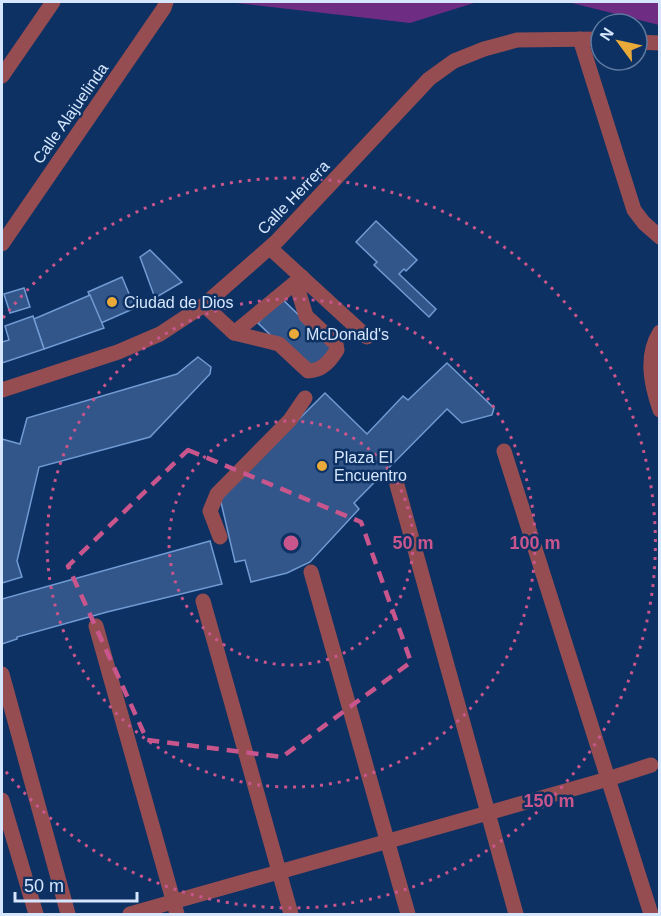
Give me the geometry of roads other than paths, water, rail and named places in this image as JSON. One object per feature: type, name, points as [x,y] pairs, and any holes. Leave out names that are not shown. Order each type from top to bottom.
[{"type":"street","points":[[2,76],[53,2]]},
{"type":"street","name":"Calle Alajuelinda","points":[[2,244],[166,2]]},
{"type":"street","points":[[580,39],[634,210],[644,224],[660,237]]},
{"type":"street","name":"Calle Herrera","points":[[2,390],[118,352],[160,334],[204,305],[270,248],[429,79],[454,61],[484,49],[518,40],[589,39]]},
{"type":"street","points":[[270,248],[367,337]]},
{"type":"street","points":[[204,305],[234,333],[279,344],[309,371],[316,371],[331,359],[337,350],[336,344],[306,316],[298,293],[302,277]]},
{"type":"street","points":[[234,333],[302,277]]},
{"type":"street","points":[[660,332],[655,339],[651,353],[651,368],[654,393],[660,410]]},
{"type":"street","points":[[220,537],[210,511],[217,494],[290,420],[305,398]]},
{"type":"street","points":[[504,452],[651,915]]},
{"type":"street","points":[[397,485],[516,915]]},
{"type":"street","points":[[311,572],[408,915]]},
{"type":"street","points":[[203,601],[291,915]]},
{"type":"street","points":[[96,626],[175,909]]},
{"type":"street","points":[[2,674],[68,915]]},
{"type":"street","points":[[130,915],[175,909],[279,873],[651,765]]},
{"type":"street","points":[[2,800],[36,915]]},
{"type":"place","name":"Ciudad de Dios","points":[[112,302]]},
{"type":"place","name":"McDonald's","points":[[294,334]]},
{"type":"place","name":"Plaza El Encuentro","points":[[322,466]]}]
